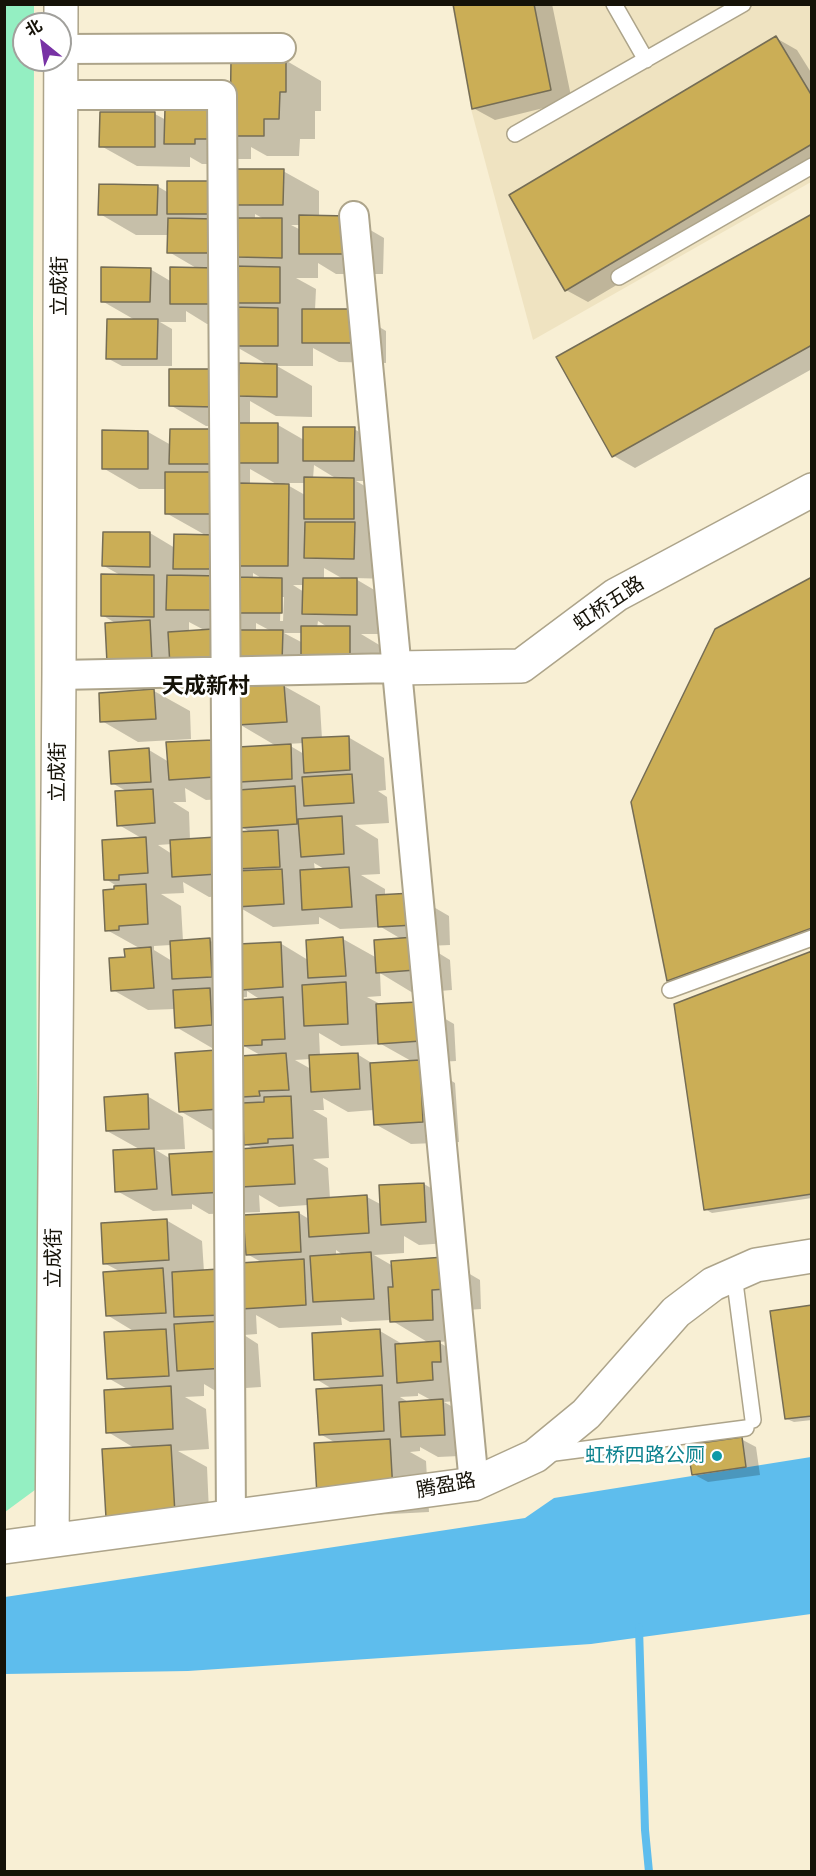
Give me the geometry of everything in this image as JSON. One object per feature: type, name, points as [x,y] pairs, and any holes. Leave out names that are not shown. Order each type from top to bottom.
[{"type":"street","points":[[72,49],[281,48]]},
{"type":"street","name":"立成街","points":[[52,1540],[61,72]]},
{"type":"street","points":[[61,95],[222,95],[231,1518]]},
{"type":"street","points":[[354,216],[474,1484]]},
{"type":"street","name":"虹桥五路","points":[[396,668],[520,666],[616,595],[812,490]]},
{"type":"street","points":[[59,675],[396,668]]},
{"type":"street","name":"腾盈路","points":[[4,1547],[474,1484],[535,1456],[586,1414],[676,1312],[713,1284],[756,1265],[812,1256]]},
{"type":"lane","points":[[614,4],[646,60]]},
{"type":"lane","points":[[515,134],[743,4]]},
{"type":"lane","points":[[619,277],[812,166]]},
{"type":"lane","points":[[670,990],[812,939]]},
{"type":"lane","points":[[535,1456],[749,1424],[734,1275]]},
{"type":"shaded area","points":[[452,5],[811,5],[811,182],[533,340],[471,109]]},
{"type":"green space","points":[[34,4],[34,12],[12,12],[12,72],[34,72],[33,324],[39,1487],[5,1512],[4,5]]},
{"type":"water","points":[[811,1457],[811,1614],[591,1644],[188,1671],[5,1674],[5,1597],[525,1518],[554,1498]]},
{"type":"building","points":[[453,4],[534,4],[551,90],[472,109]]},
{"type":"building","points":[[776,36],[812,96],[812,144],[565,291],[509,195]]},
{"type":"building","points":[[231,59],[286,59],[286,92],[280,92],[279,119],[264,119],[264,136],[230,136]]},
{"type":"building","points":[[216,100],[216,139],[195,139],[195,144],[164,144],[165,108]]},
{"type":"building","points":[[100,112],[155,112],[155,147],[99,147]]},
{"type":"building","points":[[236,169],[284,169],[283,205],[236,205]]},
{"type":"building","points":[[167,181],[220,181],[220,214],[167,214]]},
{"type":"building","points":[[99,184],[158,185],[157,215],[98,215]]},
{"type":"building","points":[[812,214],[812,345],[612,457],[556,357]]},
{"type":"building","points":[[299,215],[349,216],[348,254],[299,254]]},
{"type":"building","points":[[168,218],[216,219],[216,253],[167,253]]},
{"type":"building","points":[[236,218],[282,218],[282,258],[236,257]]},
{"type":"building","points":[[232,266],[280,267],[280,303],[232,303]]},
{"type":"building","points":[[101,267],[151,268],[150,302],[101,302]]},
{"type":"building","points":[[170,267],[216,268],[215,304],[170,304]]},
{"type":"building","points":[[231,307],[278,308],[278,346],[231,346]]},
{"type":"building","points":[[302,309],[351,309],[351,343],[302,343]]},
{"type":"building","points":[[107,319],[158,319],[157,359],[106,359]]},
{"type":"building","points":[[239,363],[277,364],[277,397],[238,396]]},
{"type":"building","points":[[169,369],[215,369],[215,407],[169,406]]},
{"type":"building","points":[[236,423],[278,423],[278,463],[236,463]]},
{"type":"building","points":[[303,427],[355,427],[354,461],[303,461]]},
{"type":"building","points":[[170,429],[215,429],[214,464],[169,464]]},
{"type":"building","points":[[102,430],[148,431],[148,469],[102,469]]},
{"type":"building","points":[[165,472],[214,472],[214,514],[165,514]]},
{"type":"building","points":[[304,477],[354,478],[354,519],[304,519]]},
{"type":"building","points":[[237,483],[289,484],[288,566],[236,566]]},
{"type":"building","points":[[305,522],[355,522],[354,559],[304,558]]},
{"type":"building","points":[[103,532],[150,532],[150,567],[102,566]]},
{"type":"building","points":[[174,534],[217,535],[217,569],[173,569]]},
{"type":"building","points":[[101,574],[154,575],[154,617],[101,616]]},
{"type":"building","points":[[167,575],[221,576],[221,610],[166,610]]},
{"type":"building","points":[[236,577],[282,578],[282,613],[235,613]]},
{"type":"building","points":[[812,577],[812,928],[667,981],[631,802],[715,629]]},
{"type":"building","points":[[303,578],[357,578],[357,615],[302,614]]},
{"type":"building","points":[[150,620],[152,661],[107,663],[105,623]]},
{"type":"building","points":[[301,626],[350,626],[350,660],[301,660]]},
{"type":"building","points":[[213,629],[215,663],[170,666],[168,632]]},
{"type":"building","points":[[238,630],[283,630],[282,663],[237,663]]},
{"type":"building","points":[[284,684],[287,722],[237,725],[236,687]]},
{"type":"building","points":[[154,689],[156,719],[100,722],[99,693]]},
{"type":"building","points":[[349,736],[350,770],[304,773],[302,738]]},
{"type":"building","points":[[213,740],[215,777],[169,780],[166,742]]},
{"type":"building","points":[[291,744],[292,779],[240,782],[238,747]]},
{"type":"building","points":[[149,748],[151,782],[111,784],[109,751]]},
{"type":"building","points":[[352,774],[354,803],[304,806],[302,777]]},
{"type":"building","points":[[295,786],[297,824],[240,828],[238,790]]},
{"type":"building","points":[[153,789],[155,823],[117,826],[115,791]]},
{"type":"building","points":[[342,816],[344,854],[301,857],[298,819]]},
{"type":"building","points":[[278,830],[280,867],[235,869],[233,832]]},
{"type":"building","points":[[146,837],[148,873],[119,875],[119,880],[104,880],[102,840]]},
{"type":"building","points":[[216,837],[218,874],[172,877],[170,840]]},
{"type":"building","points":[[349,867],[352,907],[302,910],[300,870]]},
{"type":"building","points":[[282,869],[284,904],[236,907],[234,871]]},
{"type":"building","points":[[146,884],[148,924],[119,926],[119,930],[105,931],[103,890],[114,889],[114,886]]},
{"type":"building","points":[[413,893],[415,925],[378,927],[376,895]]},
{"type":"building","points":[[343,937],[346,976],[308,978],[306,940]]},
{"type":"building","points":[[415,937],[416,970],[376,973],[374,940]]},
{"type":"building","points":[[210,938],[212,977],[172,979],[170,941]]},
{"type":"building","points":[[281,942],[283,987],[241,990],[238,944]]},
{"type":"building","points":[[151,947],[154,988],[111,991],[109,958],[125,957],[124,949]]},
{"type":"building","points":[[812,951],[812,1194],[704,1210],[674,1004]]},
{"type":"building","points":[[346,982],[348,1024],[304,1026],[302,985]]},
{"type":"building","points":[[210,988],[212,1025],[175,1028],[173,990]]},
{"type":"building","points":[[283,997],[285,1039],[262,1040],[262,1045],[241,1046],[239,1000]]},
{"type":"building","points":[[418,1002],[421,1041],[378,1044],[376,1004]]},
{"type":"building","points":[[217,1050],[220,1109],[179,1112],[175,1053]]},
{"type":"building","points":[[286,1053],[289,1090],[259,1091],[260,1096],[242,1097],[240,1056]]},
{"type":"building","points":[[358,1053],[360,1089],[311,1092],[309,1055]]},
{"type":"building","points":[[420,1060],[423,1122],[374,1125],[370,1063]]},
{"type":"building","points":[[148,1094],[149,1129],[106,1131],[104,1097]]},
{"type":"building","points":[[291,1096],[293,1138],[268,1139],[268,1143],[244,1145],[242,1103],[264,1102],[264,1097]]},
{"type":"building","points":[[293,1145],[295,1184],[241,1187],[239,1149]]},
{"type":"building","points":[[154,1148],[157,1189],[115,1192],[113,1150]]},
{"type":"building","points":[[223,1151],[225,1192],[172,1195],[169,1154]]},
{"type":"building","points":[[424,1183],[426,1222],[381,1225],[379,1185]]},
{"type":"building","points":[[367,1195],[369,1233],[309,1237],[307,1199]]},
{"type":"building","points":[[299,1212],[301,1252],[246,1255],[243,1215]]},
{"type":"building","points":[[167,1219],[169,1260],[103,1264],[101,1223]]},
{"type":"building","points":[[371,1252],[374,1299],[313,1302],[310,1256]]},
{"type":"building","points":[[444,1257],[446,1289],[432,1290],[433,1320],[390,1322],[388,1287],[393,1287],[391,1261]]},
{"type":"building","points":[[304,1259],[306,1305],[241,1309],[239,1263]]},
{"type":"building","points":[[163,1268],[166,1313],[106,1316],[103,1272]]},
{"type":"building","points":[[219,1269],[222,1315],[174,1317],[172,1272]]},
{"type":"building","points":[[812,1305],[812,1416],[785,1419],[770,1311]]},
{"type":"building","points":[[223,1321],[226,1368],[177,1371],[174,1324]]},
{"type":"building","points":[[166,1329],[169,1376],[107,1379],[104,1332]]},
{"type":"building","points":[[380,1329],[383,1376],[314,1380],[312,1333]]},
{"type":"building","points":[[440,1341],[441,1362],[432,1362],[433,1380],[397,1383],[395,1344]]},
{"type":"building","points":[[382,1385],[384,1431],[319,1435],[316,1389]]},
{"type":"building","points":[[171,1386],[173,1429],[106,1433],[104,1390]]},
{"type":"building","points":[[443,1399],[445,1435],[401,1437],[399,1402]]},
{"type":"building","name":"虹桥四路公厕","points":[[742,1437],[746,1467],[692,1475],[687,1445]]},
{"type":"building","points":[[390,1439],[393,1492],[317,1496],[314,1443]]},
{"type":"building","points":[[171,1445],[175,1514],[106,1518],[102,1449]]},
{"type":"waterway","points":[[639,1627],[645,1830],[649,1872]]},
{"type":"place","name":"虹桥四路公厕","points":[[717,1456]]},
{"type":"district","name":"天成新村","points":[[206,687]]}]
